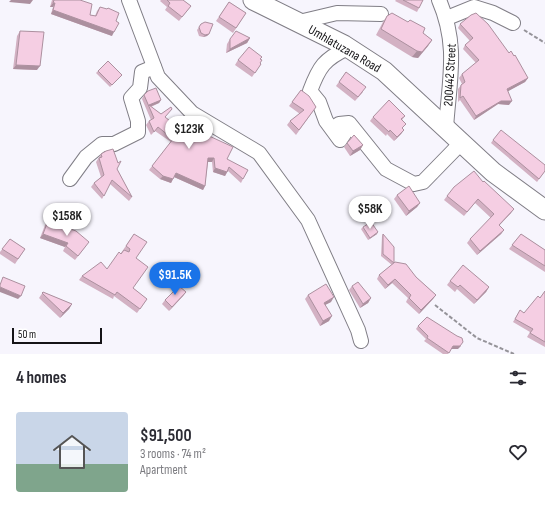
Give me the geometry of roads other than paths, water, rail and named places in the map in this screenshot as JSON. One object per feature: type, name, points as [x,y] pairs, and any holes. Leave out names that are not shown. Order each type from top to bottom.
[{"type":"street","points":[[129,0],[158,77],[192,113],[259,153],[308,220],[358,330],[361,341]]},
{"type":"street","name":"Umhlatuzana Road","points":[[253,0],[348,48],[384,70],[493,172],[545,210]]},
{"type":"street","name":"200442 Street","points":[[439,0],[447,18],[452,44],[452,66],[446,128]]},
{"type":"street","points":[[447,18],[474,7],[493,13],[513,23]]},
{"type":"street","points":[[299,22],[337,13],[381,14]]},
{"type":"street","points":[[348,48],[337,53],[318,70],[310,91],[318,102],[326,121],[340,140],[346,131],[339,124],[349,123],[386,168],[414,184],[423,182],[462,143]]},
{"type":"street","points":[[70,178],[86,157],[102,144],[114,144],[138,132],[138,121],[131,98],[140,88],[142,72],[154,67]]}]
